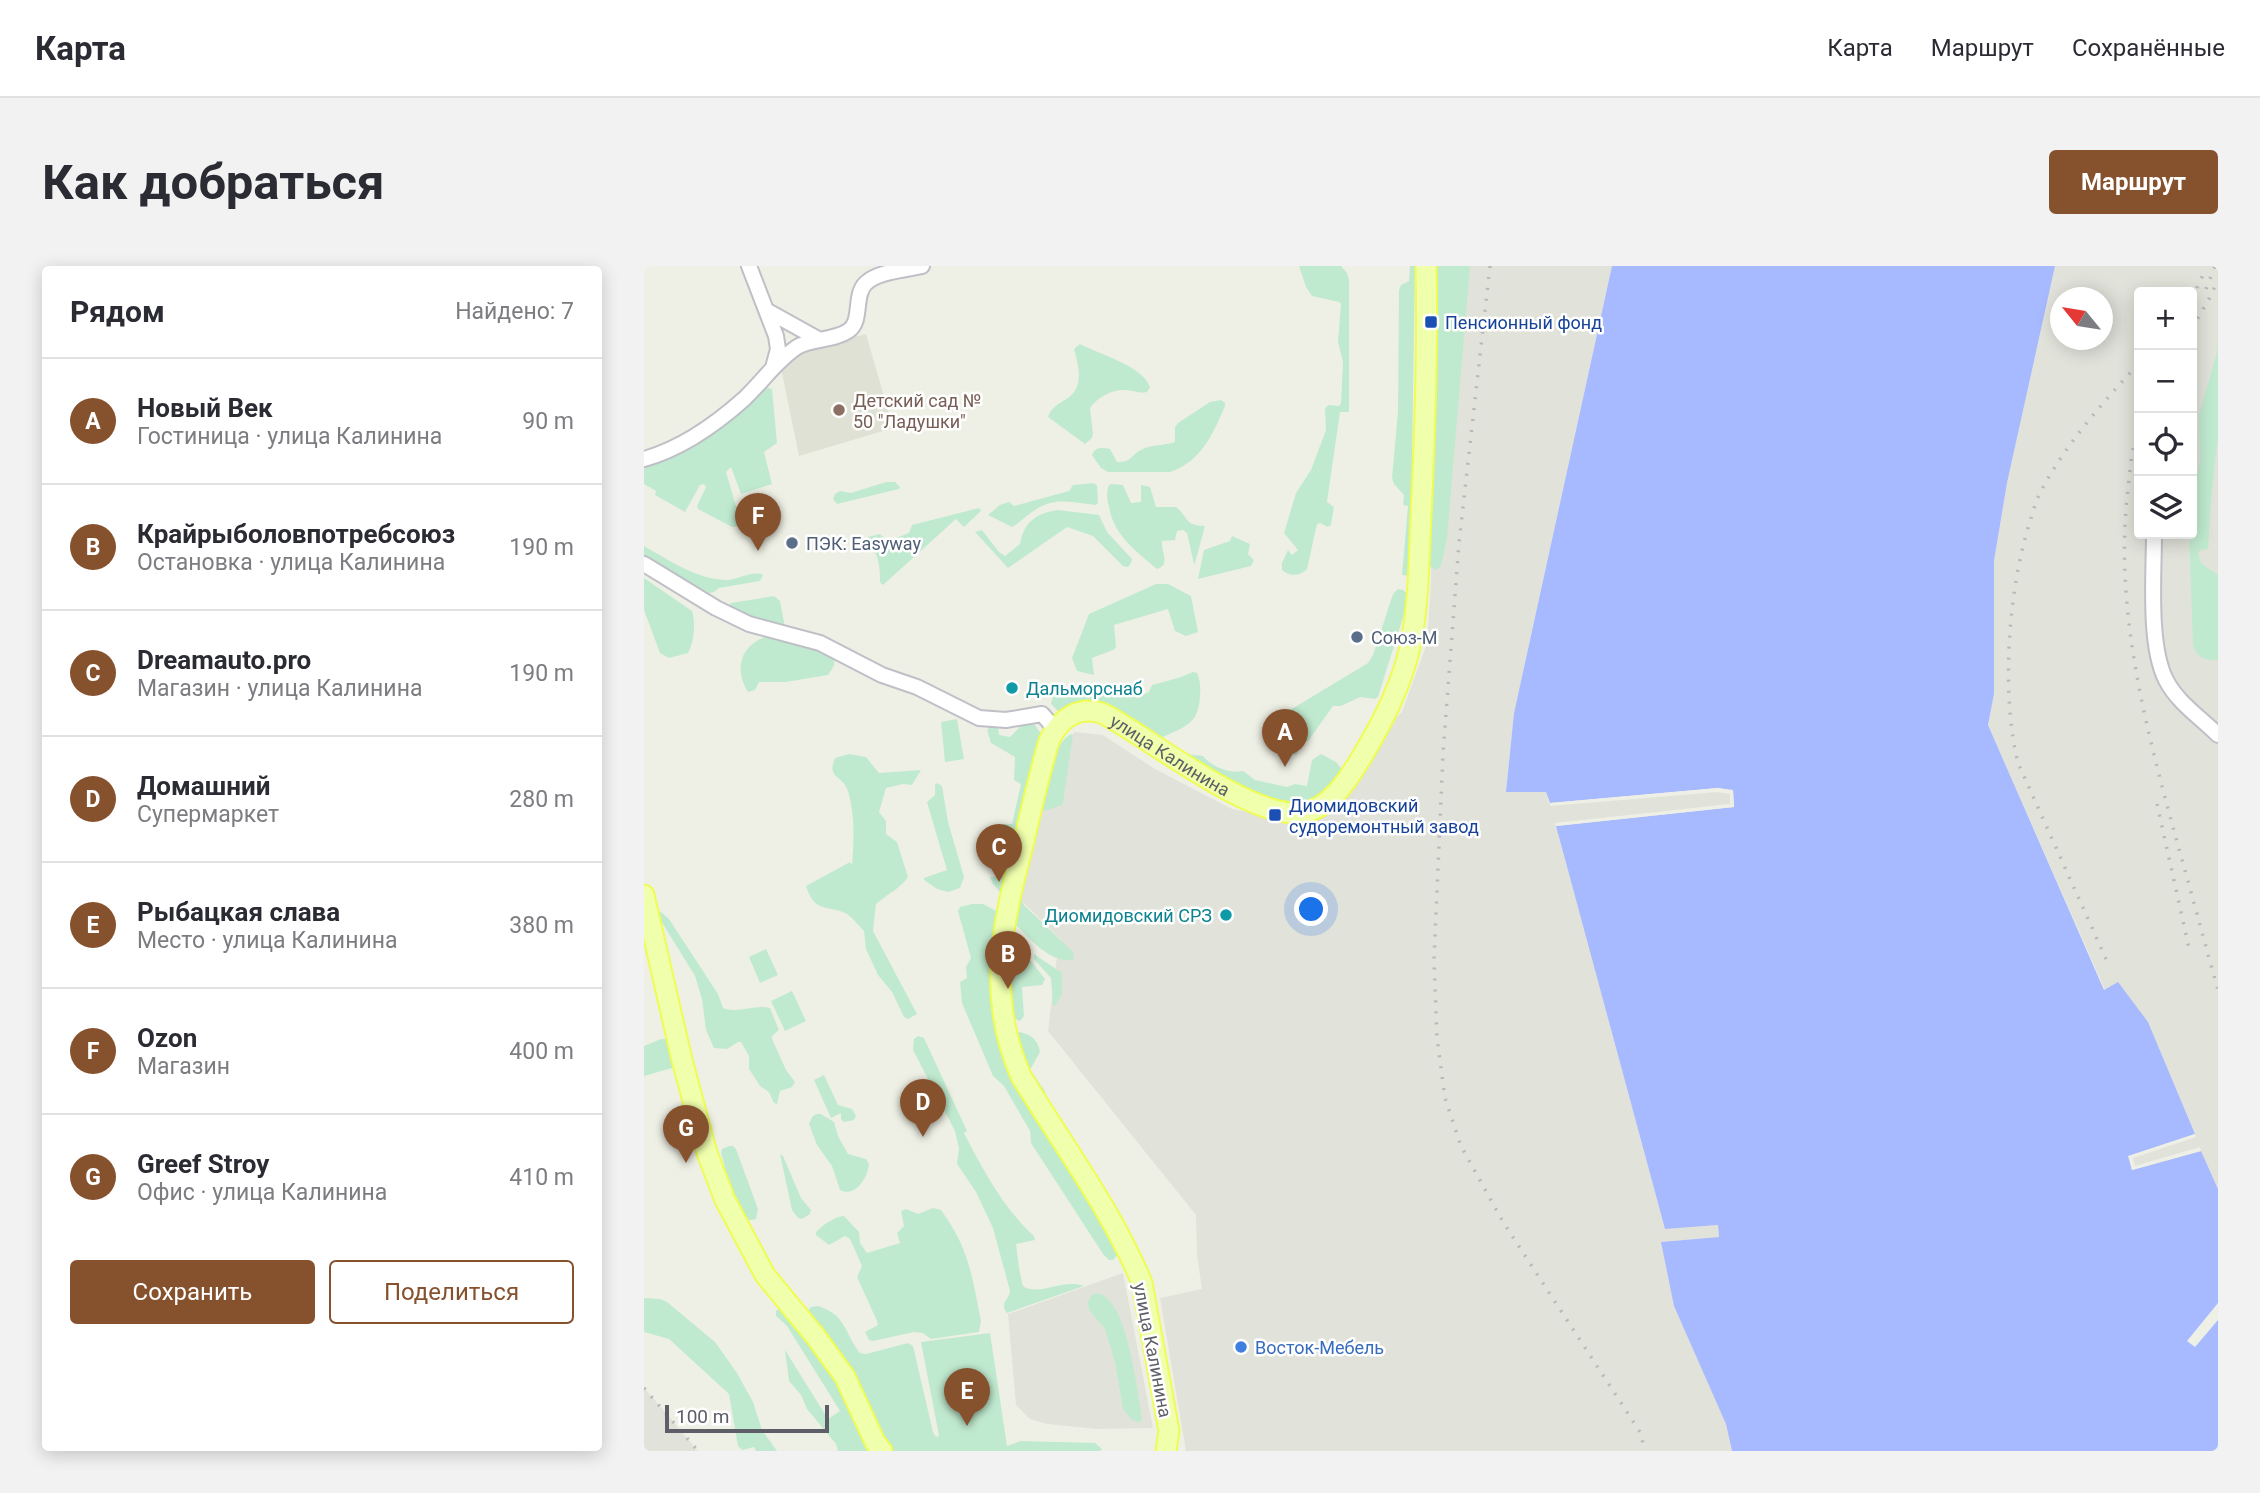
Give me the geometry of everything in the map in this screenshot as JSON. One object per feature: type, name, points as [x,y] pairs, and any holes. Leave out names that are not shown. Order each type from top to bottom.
[{"type":"main road","name":"улица Калинина","points":[[1166,1451],[1169,1431],[1142,1283],[1090,1185],[1021,1076],[1013,1058],[1003,1021],[999,991],[1000,955],[1007,907],[1049,741],[1055,729],[1070,715],[1094,710],[1104,713],[1238,795],[1279,811],[1303,813],[1320,805],[1338,793],[1355,768],[1385,718],[1404,670],[1409,648],[1418,582],[1424,456],[1426,266]]},
{"type":"main road","points":[[644,895],[682,1060],[707,1153],[725,1200],[765,1275],[845,1377],[875,1442],[882,1451]]},
{"type":"street","points":[[749,266],[776,336],[778,349],[774,364]]},
{"type":"street","points":[[644,460],[666,452],[728,412],[761,382],[774,364],[800,346],[846,333],[855,324],[856,308],[862,288],[867,282],[922,266]]},
{"type":"street","points":[[766,310],[820,340]]},
{"type":"street","points":[[2154,539],[2155,639],[2158,657],[2166,681],[2178,697],[2218,736]]},
{"type":"street","points":[[644,564],[716,608],[749,624],[829,646],[883,675],[917,687],[970,714],[992,720],[1042,715],[1055,729]]},
{"type":"shaded area","points":[[1435,266],[1612,266],[1514,713],[1506,792],[1546,792],[1549,803],[1733,790],[1734,807],[1556,826],[1665,1229],[1718,1225],[1719,1237],[1661,1242],[1726,1424],[1732,1451],[1186,1451],[1160,1298],[1202,1289],[1197,1256],[1196,1215],[1048,1031],[1061,940],[1019,898],[1039,816],[1074,732],[1103,735],[1155,769],[1232,809],[1303,823],[1346,798],[1392,722],[1402,712],[1427,643],[1431,583]]},
{"type":"shaded area","points":[[2055,266],[2218,266],[2218,1189],[2201,1151],[2132,1170],[2128,1156],[2195,1134],[2148,1022],[2105,990],[1988,725],[1994,694],[1994,561],[2007,483],[2050,289],[2050,350],[2113,350],[2113,287],[2050,287]]},
{"type":"shaded area","name":"Детский сад № 50 \"Ладушки\"","points":[[866,334],[893,428],[799,456],[781,368],[804,350]]},
{"type":"shaded area","points":[[1123,1273],[1153,1428],[1097,1429],[1047,1424],[1030,1419],[1016,1405],[1008,1314]]},
{"type":"shaded area","points":[[644,1388],[654,1399],[698,1451],[644,1451]]},
{"type":"green space","points":[[1299,266],[1341,266],[1347,273],[1349,412],[1340,412],[1327,502],[1334,507],[1331,525],[1328,527],[1317,524],[1307,569],[1295,575],[1282,570],[1288,550],[1292,555],[1298,550],[1284,533],[1296,493],[1311,470],[1326,430],[1325,408],[1329,405],[1339,406],[1341,403],[1343,362],[1338,342],[1341,304],[1312,296]]},
{"type":"green space","points":[[1410,266],[1415,266],[1412,459],[1419,467],[1412,576],[1402,575],[1408,506],[1403,505],[1404,495],[1392,478],[1398,411],[1399,290],[1401,285],[1409,281]]},
{"type":"green space","points":[[1435,266],[1470,266],[1447,538],[1441,566],[1435,570],[1430,566]]},
{"type":"green space","points":[[2218,334],[2218,437],[2208,549],[2200,550],[2198,554],[2201,563],[2218,575],[2218,660],[2202,657],[2196,653],[2193,645],[2189,539],[2197,539],[2199,415],[2217,352]]},
{"type":"green space","points":[[1080,344],[1130,367],[1146,380],[1150,387],[1147,392],[1114,391],[1097,401],[1090,408],[1092,438],[1085,444],[1048,417],[1054,408],[1077,388],[1079,375],[1074,349]]},
{"type":"green space","points":[[765,387],[772,389],[777,443],[764,452],[772,484],[741,494],[731,467],[726,472],[742,526],[732,527],[698,509],[706,487],[704,484],[700,485],[685,512],[655,495],[656,491],[644,484],[644,465]]},
{"type":"green space","points":[[1221,400],[1225,406],[1205,446],[1190,461],[1170,472],[1108,472],[1101,468],[1092,455],[1097,449],[1107,448],[1117,462],[1122,462],[1145,448],[1175,442],[1175,427],[1178,423],[1210,402]]},
{"type":"green space","points":[[886,482],[895,482],[900,487],[837,504],[833,499],[840,491],[851,493]]},
{"type":"green space","points":[[1112,484],[1123,485],[1131,503],[1141,502],[1141,485],[1150,487],[1156,507],[1176,507],[1190,523],[1205,526],[1195,563],[1187,533],[1183,530],[1177,531],[1175,540],[1162,541],[1164,564],[1157,569],[1134,549],[1121,535],[1112,517],[1107,491]]},
{"type":"green space","points":[[1073,485],[1097,485],[1096,505],[1053,502],[1033,511],[1012,527],[988,515],[1000,505],[1009,502],[1014,506],[1069,491]]},
{"type":"green space","points":[[979,508],[981,511],[964,527],[956,519],[883,585],[880,582],[878,560],[866,541],[868,537],[880,534],[888,541],[909,533],[912,525]]},
{"type":"green space","points":[[1058,510],[1099,515],[1107,532],[1132,559],[1128,567],[1123,566],[1093,536],[1067,527],[1008,568],[975,532],[982,530],[1005,556],[1020,544],[1032,520],[1043,513]]},
{"type":"green space","points":[[1232,536],[1250,544],[1248,554],[1254,560],[1251,566],[1198,579],[1204,550],[1230,541]]},
{"type":"green space","points":[[644,546],[683,568],[715,579],[731,580],[755,574],[763,575],[760,581],[719,588],[709,593],[644,556]]},
{"type":"green space","points":[[644,578],[692,611],[694,632],[688,653],[669,658],[660,653],[644,610]]},
{"type":"green space","points":[[1156,584],[1168,584],[1191,596],[1198,632],[1186,636],[1175,631],[1168,609],[1114,625],[1116,647],[1092,658],[1094,675],[1077,671],[1072,658],[1089,614]]},
{"type":"green space","points":[[1398,589],[1407,594],[1405,611],[1378,697],[1360,697],[1341,706],[1333,706],[1308,741],[1300,744],[1297,754],[1294,755],[1286,747],[1295,730],[1290,710],[1368,663],[1393,594]]},
{"type":"green space","points":[[774,596],[780,601],[785,627],[751,619],[729,606],[731,603]]},
{"type":"green space","points":[[771,635],[824,652],[834,660],[833,668],[828,675],[786,682],[759,682],[755,690],[748,692],[741,673],[743,656],[753,643]]},
{"type":"green space","points":[[1197,673],[1200,684],[1197,712],[1190,723],[1163,737],[1059,712],[1051,704],[1062,690],[1072,687],[1109,688],[1140,696],[1149,692],[1152,685]]},
{"type":"green space","points":[[957,719],[964,759],[945,762],[941,722]]},
{"type":"green space","points":[[1024,723],[1035,725],[1041,734],[1006,876],[1008,844],[992,840],[1003,824],[1012,824],[1021,784],[1014,780],[1015,757],[991,743],[987,730],[992,725],[998,725],[999,735],[1010,737]]},
{"type":"green space","points":[[1071,734],[1073,735],[1062,805],[1044,811],[1042,804],[1055,755]]},
{"type":"green space","points":[[849,754],[866,757],[879,773],[921,770],[912,785],[886,788],[879,812],[886,821],[886,834],[897,842],[908,877],[876,904],[873,931],[917,1014],[908,1019],[904,1017],[892,992],[878,975],[866,949],[864,931],[847,914],[817,905],[806,886],[850,862],[852,865],[852,809],[846,786],[833,770],[835,758]]},
{"type":"green space","points":[[1186,754],[1203,756],[1221,769],[1243,771],[1255,780],[1287,787],[1295,784],[1307,786],[1312,760],[1321,754],[1336,762],[1342,769],[1333,789],[1303,808],[1256,797]]},
{"type":"green space","points":[[937,783],[942,786],[948,822],[964,877],[960,888],[948,892],[937,889],[924,880],[947,870],[927,802],[935,795]]},
{"type":"green space","points":[[1006,876],[1002,892],[1000,892],[990,877]]},
{"type":"green space","points":[[1020,897],[1024,905],[1074,953],[1073,960],[1064,960],[1048,954],[1015,924]]},
{"type":"green space","points":[[983,904],[998,912],[996,1020],[1119,1253],[1113,1260],[1103,1254],[1031,1143],[1030,1131],[1004,1086],[993,1076],[962,1003],[960,982],[967,978],[966,967],[971,958],[958,911],[960,907]]},
{"type":"green space","points":[[660,911],[669,919],[718,994],[723,1008],[770,1008],[779,1030],[772,1039],[786,1070],[795,1082],[792,1087],[780,1091],[777,1104],[749,1069],[749,1056],[741,1042],[727,1049],[714,1048],[706,1030],[702,999],[695,976],[658,916]]},
{"type":"green space","points":[[1015,946],[1020,947],[1045,979],[1042,985],[1022,987],[1024,1016],[1020,1021],[1011,1017],[1009,990],[1009,962]]},
{"type":"green space","points":[[766,949],[778,975],[760,983],[749,957]]},
{"type":"green space","points":[[1034,954],[1062,973],[1062,994],[1055,1006],[1051,978],[1034,959]]},
{"type":"green space","points":[[792,991],[806,1021],[785,1031],[771,1001]]},
{"type":"green space","points":[[1016,1034],[1027,1034],[1038,1044],[1040,1052],[1030,1070],[1045,1091],[1044,1095],[1027,1073]]},
{"type":"green space","points":[[918,1036],[924,1038],[967,1131],[964,1133],[987,1175],[1013,1214],[1034,1236],[1035,1240],[1016,1244],[1023,1286],[1036,1290],[1067,1284],[1084,1286],[1007,1313],[1005,1310],[1004,1304],[1010,1291],[993,1228],[976,1192],[957,1164],[959,1148],[955,1131],[913,1050],[914,1039]]},
{"type":"green space","points":[[661,1039],[670,1042],[674,1065],[672,1068],[644,1076],[644,1046]]},
{"type":"green space","points":[[824,1075],[838,1105],[852,1109],[856,1116],[854,1120],[844,1122],[841,1113],[831,1118],[814,1080]]},
{"type":"green space","points":[[816,1114],[834,1122],[848,1154],[866,1159],[869,1164],[866,1175],[856,1189],[846,1192],[840,1190],[832,1166],[817,1145],[809,1124]]},
{"type":"green space","points":[[729,1146],[736,1149],[758,1209],[756,1219],[746,1218],[737,1206],[721,1153],[722,1149]]},
{"type":"green space","points":[[780,1154],[801,1198],[811,1210],[810,1214],[802,1219],[792,1210]]},
{"type":"green space","points":[[933,1208],[941,1210],[964,1250],[981,1321],[979,1332],[931,1339],[923,1333],[914,1332],[869,1340],[865,1332],[878,1325],[857,1277],[862,1266],[850,1239],[845,1236],[829,1245],[816,1235],[816,1232],[829,1221],[844,1216],[859,1232],[860,1243],[867,1253],[900,1243],[897,1233],[904,1226],[901,1211],[906,1209],[918,1214]]},
{"type":"green space","points":[[1097,1293],[1108,1299],[1124,1328],[1142,1418],[1139,1423],[1131,1419],[1123,1409],[1115,1362],[1105,1329],[1089,1310],[1088,1302],[1092,1295]]},
{"type":"green space","points":[[644,1298],[667,1302],[715,1342],[737,1373],[753,1402],[762,1430],[777,1451],[756,1451],[754,1447],[742,1450],[738,1446],[729,1394],[669,1339],[644,1332]]},
{"type":"green space","points":[[818,1306],[835,1314],[860,1353],[866,1354],[908,1343],[913,1346],[936,1437],[939,1436],[921,1342],[990,1333],[1007,1446],[1021,1441],[1095,1443],[1102,1449],[890,1451],[807,1312],[811,1307]]},
{"type":"green space","points":[[780,1308],[832,1371],[860,1427],[867,1451],[838,1451],[836,1444],[807,1409],[801,1395],[789,1381],[785,1350],[828,1419],[840,1411],[787,1326],[776,1316],[776,1311]]},
{"type":"water","points":[[1612,266],[2055,266],[2007,483],[1994,561],[1994,694],[1988,725],[2104,990],[2118,982],[2148,1022],[2195,1134],[2129,1156],[2132,1170],[2201,1151],[2218,1189],[2218,1303],[2187,1341],[2195,1347],[2218,1320],[2218,1451],[1732,1451],[1726,1424],[1674,1306],[1661,1242],[1719,1237],[1718,1225],[1665,1229],[1556,826],[1734,807],[1733,791],[1718,788],[1550,803],[1546,792],[1506,792],[1514,713]]},
{"type":"pier","points":[[1718,788],[1733,790],[1734,807],[1556,826],[1555,823],[1730,804],[1730,794],[1718,792],[1550,806],[1550,803]]},
{"type":"pier","points":[[2195,1134],[2196,1137],[2133,1158],[2135,1166],[2200,1147],[2201,1151],[2132,1170],[2128,1156]]},
{"type":"railway","points":[[1490,266],[1459,543],[1443,753],[1434,960],[1437,1038],[1445,1098],[1461,1146],[1503,1222],[1640,1432],[1645,1451]]},
{"type":"railway","points":[[2206,289],[2215,266]]},
{"type":"railway","points":[[2197,288],[2204,273]]},
{"type":"railway","points":[[2197,319],[2218,280]]},
{"type":"railway","points":[[2106,959],[2018,763],[2010,707],[2009,644],[2022,551],[2039,495],[2072,442],[2134,369]]},
{"type":"railway","points":[[2134,448],[2125,532],[2128,619],[2134,662],[2152,747],[2218,990]]},
{"type":"railway","points":[[2157,804],[2189,948]]},
{"type":"railway","points":[[644,1388],[698,1451]]},
{"type":"place","name":"Пенсионный фонд","points":[[1431,322]]},
{"type":"place","name":"Детский сад № 50 \"Ладушки\"","points":[[839,410]]},
{"type":"place","name":"ПЭК: Easyway","points":[[792,543]]},
{"type":"place","name":"Ozon","points":[[758,551]]},
{"type":"place","name":"Союз-М","points":[[1357,637]]},
{"type":"place","name":"Дальморснаб","points":[[1012,688]]},
{"type":"place","name":"Новый Век","points":[[1285,767]]},
{"type":"place","name":"Диомидовский судоремонтный завод","points":[[1275,815]]},
{"type":"place","name":"Dreamauto.pro","points":[[999,882]]},
{"type":"place","name":"Диомидовский СРЗ","points":[[1226,915]]},
{"type":"place","name":"Крайрыболовпотребсоюз","points":[[1008,989]]},
{"type":"place","name":"Домашний","points":[[923,1137]]},
{"type":"place","name":"Greef Stroy","points":[[686,1163]]},
{"type":"place","name":"Восток-Мебель","points":[[1241,1347]]},
{"type":"place","name":"Рыбацкая слава","points":[[967,1426]]}]
